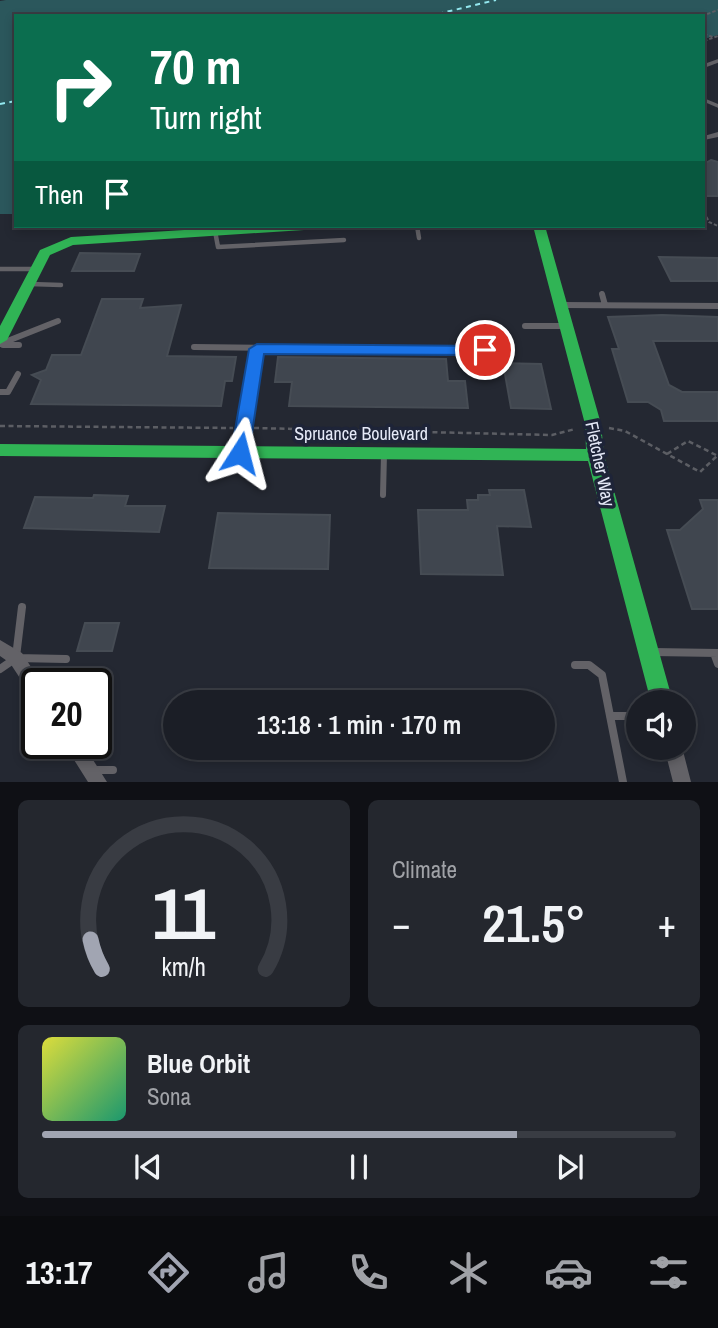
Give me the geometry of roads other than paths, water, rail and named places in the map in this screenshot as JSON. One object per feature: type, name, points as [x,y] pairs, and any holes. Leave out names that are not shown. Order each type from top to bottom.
[{"type":"street","points":[[0,343],[45,253],[71,241],[259,228]]},
{"type":"street","name":"Fletcher Way","points":[[541,228],[593,424],[595,454],[659,690]]},
{"type":"street","name":"Spruance Boulevard","points":[[0,450],[595,454]]},
{"type":"street","points":[[0,648],[16,659],[22,668]]},
{"type":"street","points":[[87,759],[101,774]]},
{"type":"street","points":[[676,760],[682,782]]},
{"type":"lane","points":[[417,228],[419,238]]},
{"type":"lane","points":[[215,231],[218,247],[344,240]]},
{"type":"lane","points":[[0,269],[61,285]]},
{"type":"lane","points":[[602,294],[605,305]]},
{"type":"lane","points":[[560,305],[718,306]]},
{"type":"lane","points":[[0,343],[58,321]]},
{"type":"lane","points":[[525,326],[566,326]]},
{"type":"lane","points":[[0,343],[19,345]]},
{"type":"lane","points":[[194,348],[485,350]]},
{"type":"lane","points":[[240,453],[257,349]]},
{"type":"lane","points":[[0,392],[8,392],[18,374]]},
{"type":"lane","points":[[383,454],[383,495]]},
{"type":"lane","points":[[16,659],[22,607]]},
{"type":"lane","points":[[649,652],[716,653],[718,664]]},
{"type":"lane","points":[[0,669],[16,659],[66,659]]},
{"type":"lane","points":[[575,665],[589,666],[602,675],[623,782]]},
{"type":"lane","points":[[610,716],[626,716]]}]
